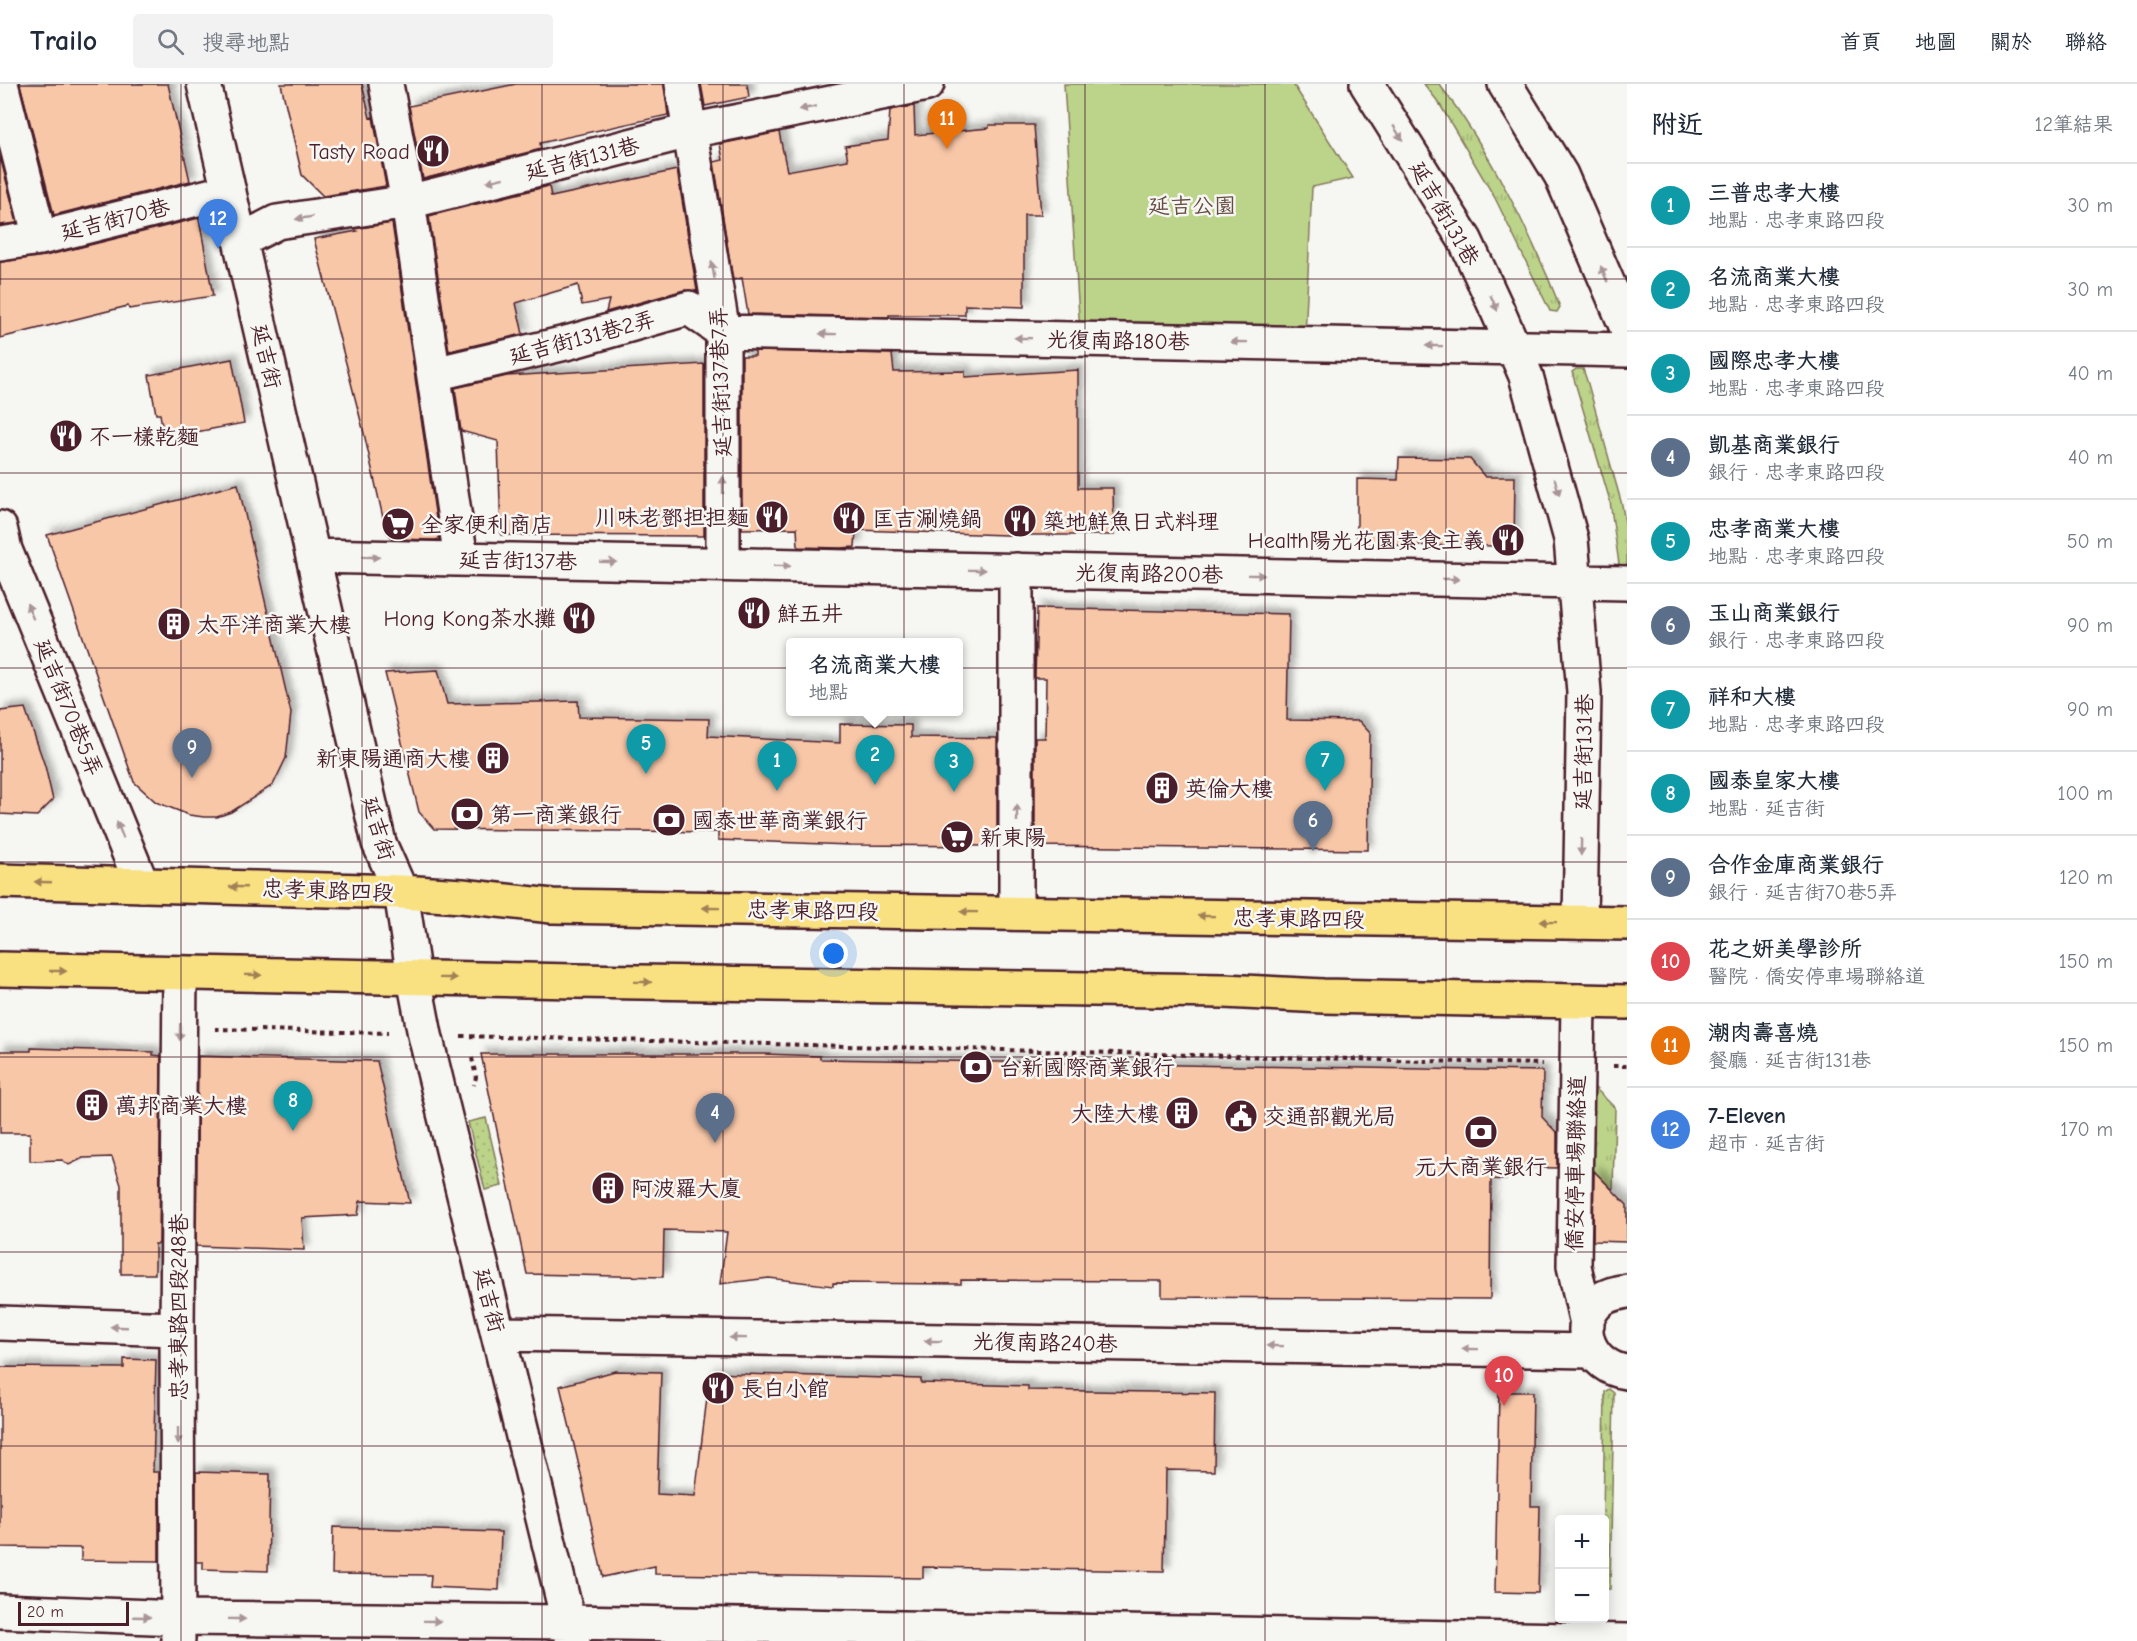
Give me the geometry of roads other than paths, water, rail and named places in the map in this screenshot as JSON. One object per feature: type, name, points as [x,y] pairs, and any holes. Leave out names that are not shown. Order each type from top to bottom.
[{"type":"main road","name":"忠孝東路四段","points":[[0,881],[401,892],[552,906],[1627,923]]},
{"type":"main road","points":[[0,969],[1224,991],[1323,996],[1627,1002]]},
{"type":"street","points":[[1,84],[40,238]]},
{"type":"street","name":"延吉街","points":[[204,84],[379,843],[401,892],[425,1035],[571,1631]]},
{"type":"street","points":[[386,84],[408,202],[461,559]]},
{"type":"street","name":"延吉街137巷7弄","points":[[681,84],[723,332],[723,564]]},
{"type":"street","name":"延吉街131巷","points":[[240,241],[277,222],[408,202],[690,131],[927,84]]},
{"type":"street","name":"延吉街131巷","points":[[1367,84],[1465,240],[1514,348],[1526,376],[1571,539],[1584,692],[1580,922]]},
{"type":"street","points":[[1505,84],[1561,175],[1627,328]]},
{"type":"street","name":"延吉街70巷","points":[[0,244],[40,238],[229,191]]},
{"type":"street","name":"延吉街131巷2弄","points":[[434,374],[570,342],[690,308],[723,332]]},
{"type":"street","name":"光復南路180巷","points":[[723,332],[1514,348]]},
{"type":"street","points":[[1514,348],[1627,350]]},
{"type":"street","name":"延吉街70巷5弄","points":[[2,543],[142,885]]},
{"type":"street","name":"延吉街137巷","points":[[313,556],[723,564]]},
{"type":"street","name":"光復南路200巷","points":[[723,564],[1575,582]]},
{"type":"street","points":[[1016,570],[1016,913]]},
{"type":"street","points":[[1575,582],[1627,583]]},
{"type":"street","name":"忠孝東路四段248巷","points":[[178,1630],[177,1329],[180,973]]},
{"type":"street","name":"僑安停車場聯絡道","points":[[1578,1001],[1574,1266],[1589,1337]]},
{"type":"street","points":[[1627,1291],[1613,1293],[1601,1300],[1592,1311],[1589,1337],[1600,1362],[1612,1369],[1627,1372]]},
{"type":"street","points":[[0,1323],[177,1329]]},
{"type":"street","name":"光復南路240巷","points":[[498,1334],[1589,1337]]},
{"type":"street","points":[[0,1611],[178,1630],[571,1631],[1627,1641]]},
{"type":"street","points":[[1616,1641],[1627,1618]]},
{"type":"place","name":"潮肉壽喜燒","points":[[947,149]]},
{"type":"place","name":"Tasty Road","points":[[433,151]]},
{"type":"place","name":"7-Eleven","points":[[218,249]]},
{"type":"place","name":"不一樣乾麵","points":[[66,436]]},
{"type":"place","name":"川味老鄧担担麵","points":[[772,517]]},
{"type":"place","name":"匡吉涮燒鍋","points":[[849,518]]},
{"type":"place","name":"築地鮮魚日式料理","points":[[1020,521]]},
{"type":"place","name":"全家便利商店","points":[[398,524]]},
{"type":"place","name":"Health陽光花園素食主義","points":[[1508,540]]},
{"type":"place","name":"鮮五井","points":[[754,613]]},
{"type":"place","name":"Hong Kong茶水攤","points":[[579,618]]},
{"type":"place","name":"太平洋商業大樓","points":[[174,624]]},
{"type":"place","name":"新東陽通商大樓","points":[[493,758]]},
{"type":"place","name":"忠孝商業大樓","points":[[646,774]]},
{"type":"place","name":"合作金庫商業銀行","points":[[192,778]]},
{"type":"place","name":"名流商業大樓","points":[[875,785]]},
{"type":"place","name":"英倫大樓","points":[[1162,788]]},
{"type":"place","name":"三普忠孝大樓","points":[[777,791]]},
{"type":"place","name":"祥和大樓","points":[[1325,791]]},
{"type":"place","name":"國際忠孝大樓","points":[[954,792]]},
{"type":"place","name":"第一商業銀行","points":[[467,814]]},
{"type":"place","name":"國泰世華商業銀行","points":[[669,820]]},
{"type":"place","name":"新東陽","points":[[957,837]]},
{"type":"place","name":"玉山商業銀行","points":[[1313,851]]},
{"type":"place","name":"台新國際商業銀行","points":[[976,1067]]},
{"type":"place","name":"萬邦商業大樓","points":[[92,1105]]},
{"type":"place","name":"大陸大樓","points":[[1182,1113]]},
{"type":"place","name":"交通部觀光局","points":[[1241,1116]]},
{"type":"place","name":"國泰皇家大樓","points":[[293,1131]]},
{"type":"place","name":"元大商業銀行","points":[[1481,1132]]},
{"type":"place","name":"凱基商業銀行","points":[[715,1143]]},
{"type":"place","name":"阿波羅大廈","points":[[608,1188]]},
{"type":"place","name":"長白小館","points":[[718,1388]]},
{"type":"place","name":"花之妍美學診所","points":[[1504,1406]]},
{"type":"park label","name":"延吉公園","points":[[1192,205]]}]
